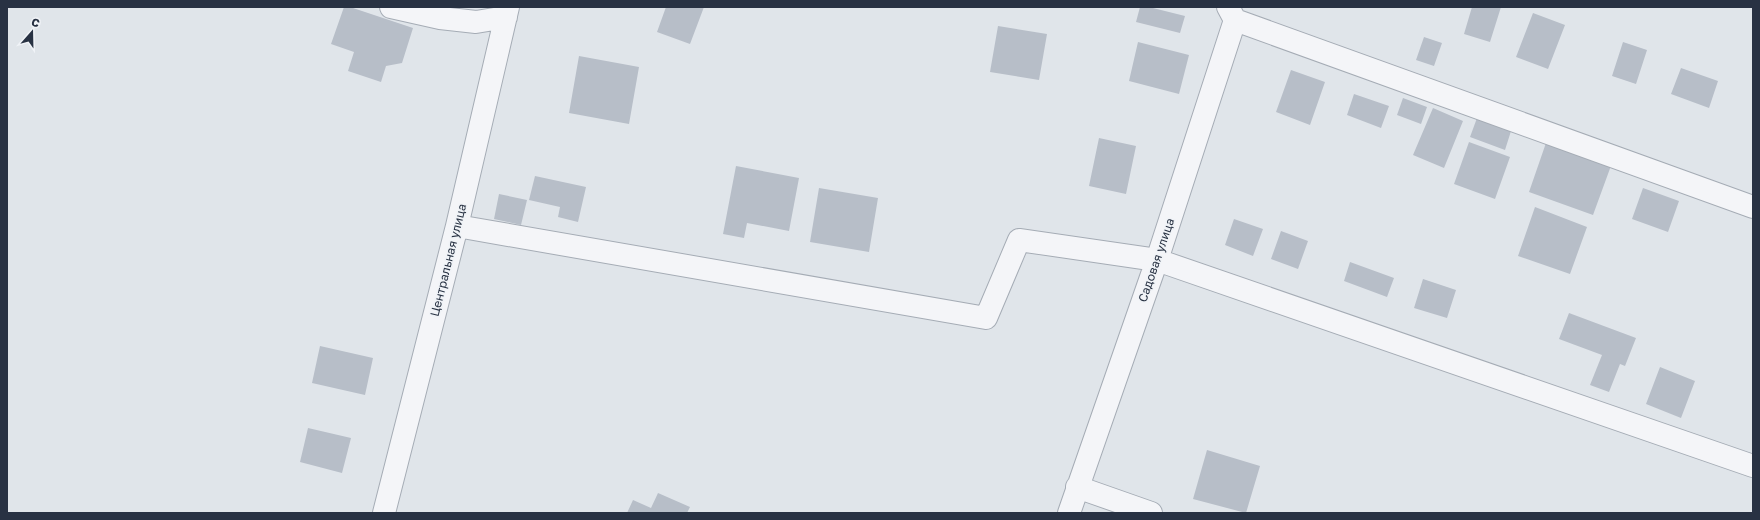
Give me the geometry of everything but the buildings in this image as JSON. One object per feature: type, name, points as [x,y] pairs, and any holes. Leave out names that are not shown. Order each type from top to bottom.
[{"type":"street","points":[[391,7],[440,18],[476,22],[507,12]]},
{"type":"street","name":"Центральная улица","points":[[384,513],[457,226],[507,12]]},
{"type":"street","points":[[1231,14],[1753,207]]},
{"type":"street","name":"Садовая улица","points":[[1069,513],[1157,260],[1231,14]]},
{"type":"street","points":[[457,226],[986,318],[1019,240],[1157,260],[1753,466]]},
{"type":"street","points":[[1077,487],[1151,513]]}]
